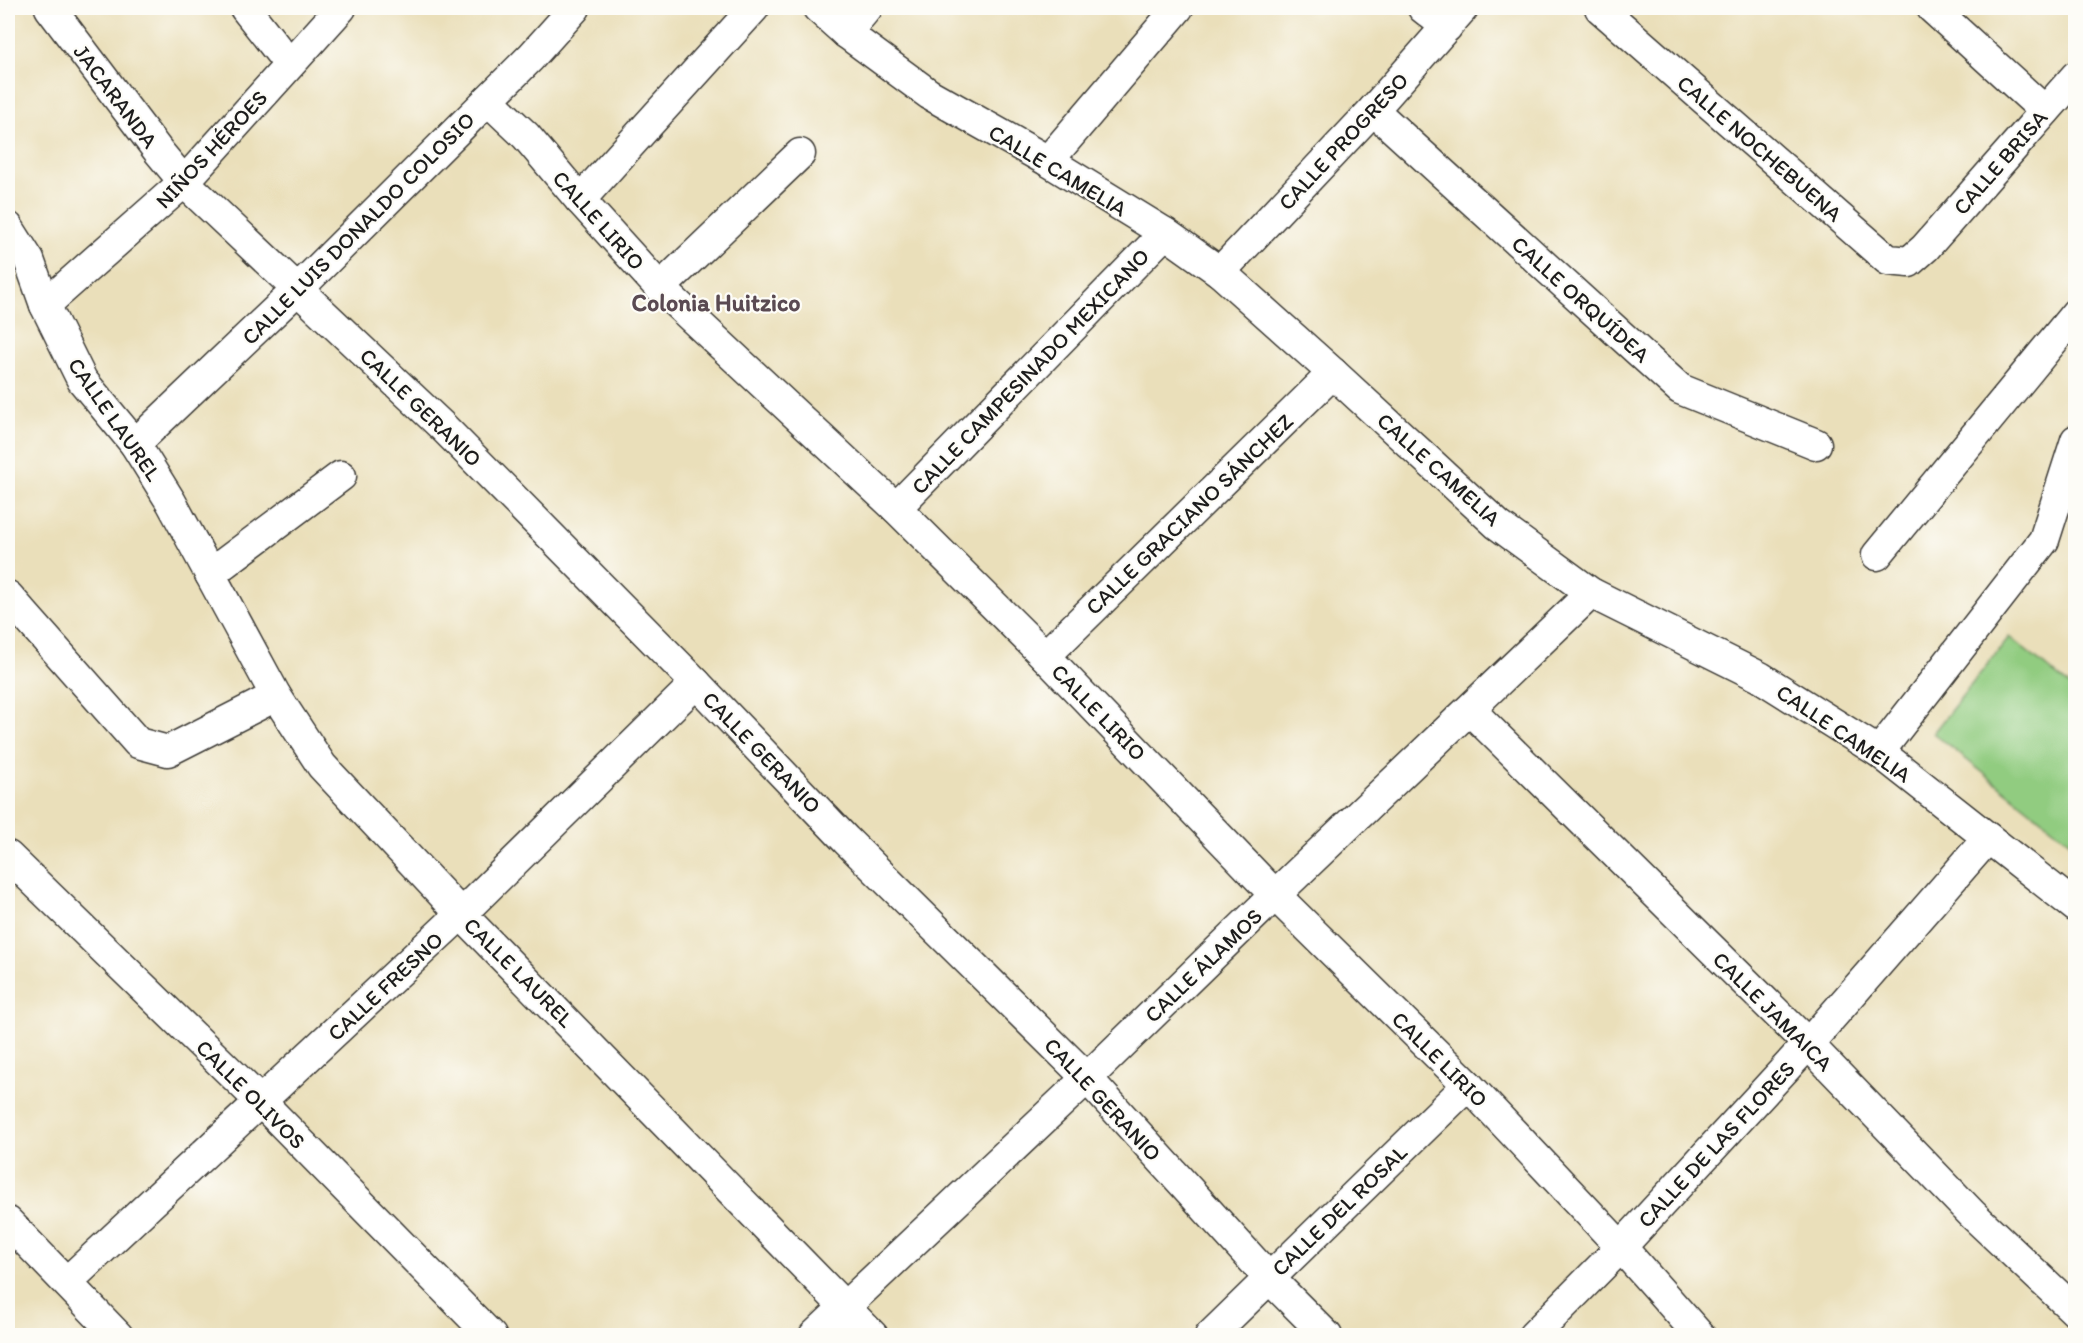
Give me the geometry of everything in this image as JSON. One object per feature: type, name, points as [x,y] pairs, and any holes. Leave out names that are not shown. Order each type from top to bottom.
[{"type":"street","name":"JACARANDA","points":[[50,8],[184,182]]},
{"type":"street","points":[[245,8],[289,64]]},
{"type":"street","name":"NIÑOS HÉROES","points":[[45,305],[184,182],[341,8]]},
{"type":"street","name":"CALLE LUIS DONALDO COLOSIO","points":[[135,444],[298,289],[531,57],[575,8]]},
{"type":"street","points":[[580,200],[754,8]]},
{"type":"street","name":"CALLE CAMELIA","points":[[818,8],[846,33],[929,94],[1048,161],[1165,234],[1220,272],[1498,525],[1592,593],[1760,677],[1879,752],[2076,907]]},
{"type":"street","points":[[846,33],[867,8]]},
{"type":"street","points":[[1048,161],[1178,8]]},
{"type":"street","points":[[1423,8],[1455,17]]},
{"type":"street","name":"CALLE NOCHEBUENA","points":[[1600,8],[1888,260],[1909,262],[1925,248]]},
{"type":"street","points":[[1932,8],[2045,111]]},
{"type":"street","name":"CALLE PROGRESO","points":[[1220,272],[1373,110],[1455,17]]},
{"type":"street","name":"CALLE BRISA","points":[[1925,248],[2076,76]]},
{"type":"street","name":"CALLE LIRIO","points":[[488,100],[526,136],[580,200],[660,288],[896,508],[1045,656],[1275,895],[1468,1085],[1621,1247],[1700,1335]]},
{"type":"street","name":"CALLE ORQUÍDEA","points":[[1373,110],[1680,389],[1816,444]]},
{"type":"street","points":[[660,288],[800,154]]},
{"type":"street","name":"CALLE GERANIO","points":[[184,182],[442,426],[696,683],[846,840],[1087,1078],[1269,1278],[1327,1335]]},
{"type":"street","name":"CALLE LAUREL","points":[[8,227],[18,267],[45,305],[82,380],[135,444],[171,502],[276,696],[322,766],[461,914],[873,1335]]},
{"type":"street","name":"CALLE CAMPESINADO MEXICANO","points":[[896,508],[1165,234]]},
{"type":"street","points":[[1877,555],[2076,313]]},
{"type":"street","name":"CALLE GRACIANO SÁNCHEZ","points":[[1045,656],[1333,373]]},
{"type":"street","points":[[1879,752],[2044,540],[2076,440]]},
{"type":"street","points":[[210,574],[341,476]]},
{"type":"street","name":"CALLE ÁLAMOS","points":[[814,1335],[1087,1078],[1592,593]]},
{"type":"street","points":[[8,596],[138,743],[168,751],[276,696]]},
{"type":"street","name":"CALLE FRESNO","points":[[68,1282],[461,914],[696,683]]},
{"type":"street","name":"CALLE JAMAICA","points":[[1470,710],[1808,1044],[1972,1214],[2076,1312]]},
{"type":"street","name":"CALLE DE LAS FLORES","points":[[1533,1335],[1621,1247],[1808,1044],[1988,838]]},
{"type":"street","name":"CALLE OLIVOS","points":[[8,856],[261,1102],[491,1335]]},
{"type":"street","name":"CALLE DEL ROSAL","points":[[1210,1335],[1468,1085]]},
{"type":"street","points":[[8,1222],[118,1335]]},
{"type":"green space","points":[[2009,637],[2075,690],[2075,846],[1933,733]]},
{"type":"district","name":"Colonia Huitzico","points":[[716,303]]}]
